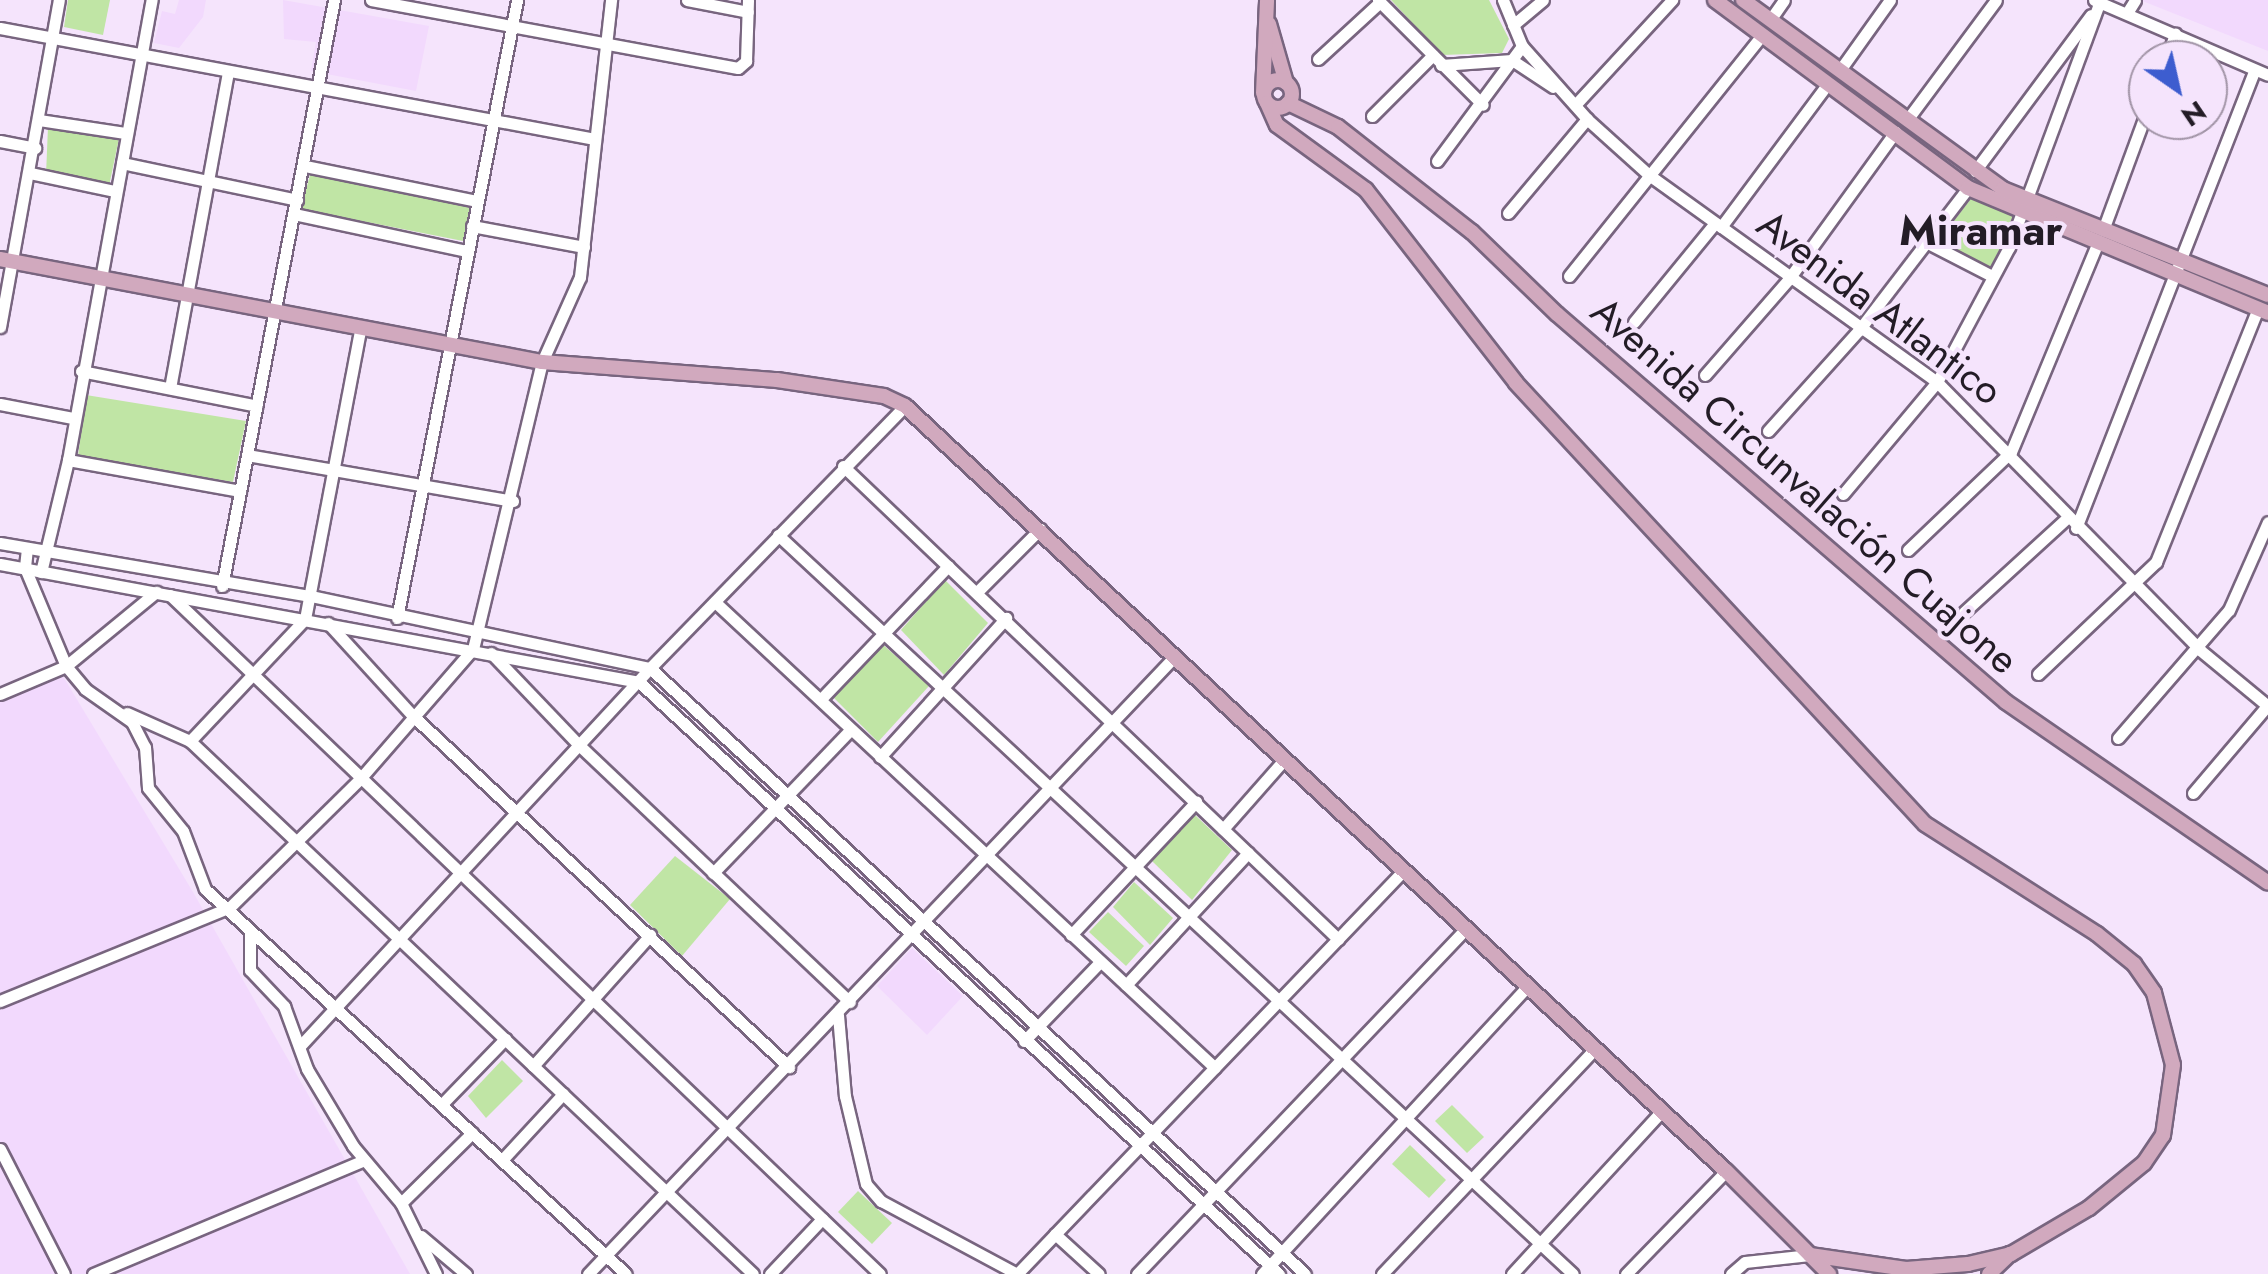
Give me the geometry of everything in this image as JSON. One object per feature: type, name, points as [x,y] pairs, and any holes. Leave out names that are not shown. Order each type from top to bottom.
[{"type":"main road","points":[[1715,0],[1968,188],[2021,214],[2184,260],[2267,289]]},
{"type":"main road","points":[[1743,0],[1975,170],[2178,277],[2263,310]]},
{"type":"main road","points":[[1266,7],[1287,95],[1289,134]]},
{"type":"main road","points":[[1266,7],[1265,98],[1289,134],[1366,190],[1516,383],[1926,824],[2097,934],[2144,977],[2169,1031],[2173,1065],[2164,1135],[2144,1163],[2089,1208],[2011,1254],[1989,1274]]},
{"type":"main road","points":[[1265,98],[1268,84],[1287,95]]},
{"type":"main road","name":"Avenida Circunvalación Cuajone","points":[[1265,98],[1287,95],[1472,232],[1557,314],[2006,702],[2268,883]]},
{"type":"main road","points":[[7,260],[273,314],[542,362],[777,380],[884,396],[905,406],[1175,656],[1282,762],[1662,1110],[1829,1274]]},
{"type":"main road","points":[[1810,1255],[1906,1269],[2011,1254]]},
{"type":"street","points":[[0,326],[7,260],[35,148],[59,0]]},
{"type":"street","points":[[41,572],[68,460],[81,371],[152,0]]},
{"type":"street","points":[[222,586],[334,0]]},
{"type":"street","points":[[371,0],[510,31],[738,68],[746,61],[748,6],[687,0]]},
{"type":"street","points":[[396,618],[517,0]]},
{"type":"street","points":[[611,0],[602,46],[580,277],[542,362],[487,633],[490,652],[580,746],[850,1002]]},
{"type":"street","name":"Avenida Atlantico","points":[[1503,0],[1522,46],[1587,118],[1649,176],[1788,280],[1937,382],[2011,452],[2072,523],[2134,586],[2200,650],[2268,706]]},
{"type":"street","points":[[1513,25],[1542,0]]},
{"type":"street","points":[[1372,116],[1437,60],[1512,60],[1574,102],[1672,0]]},
{"type":"street","points":[[1770,20],[1784,0]]},
{"type":"street","points":[[1840,70],[1890,0]]},
{"type":"street","points":[[1907,120],[1996,0]]},
{"type":"street","points":[[2126,14],[2135,0]]},
{"type":"street","points":[[1318,58],[1379,1],[1483,104]]},
{"type":"street","points":[[2096,2],[2268,76]]},
{"type":"street","points":[[1975,170],[2096,2]]},
{"type":"street","points":[[1843,494],[1937,382],[1992,276],[2027,199],[2096,2]]},
{"type":"street","points":[[0,28],[595,139]]},
{"type":"street","points":[[2173,40],[2175,34]]},
{"type":"street","points":[[1569,276],[1761,36]]},
{"type":"street","points":[[1437,161],[1483,104],[1522,46]]},
{"type":"street","points":[[170,388],[228,71]]},
{"type":"street","points":[[1964,612],[2072,523],[2178,277],[2254,72]]},
{"type":"street","points":[[1634,322],[1718,225],[1827,85]]},
{"type":"street","points":[[1508,213],[1587,118]]},
{"type":"street","points":[[39,120],[125,134]]},
{"type":"street","points":[[1705,375],[1788,280],[1896,132]]},
{"type":"street","points":[[1908,550],[2011,452],[2136,140]]},
{"type":"street","points":[[0,141],[35,148]]},
{"type":"street","points":[[122,162],[298,200]]},
{"type":"street","points":[[305,166],[477,201]]},
{"type":"street","points":[[30,173],[115,191]]},
{"type":"street","points":[[1768,431],[1860,330],[1930,244],[1968,188]]},
{"type":"street","points":[[294,214],[468,252]]},
{"type":"street","points":[[472,226],[584,248]]},
{"type":"street","points":[[1930,244],[1992,276]]},
{"type":"street","points":[[2038,674],[2156,562],[2263,310]]},
{"type":"street","points":[[190,741],[305,619],[360,330]]},
{"type":"street","points":[[81,371],[257,406]]},
{"type":"street","points":[[0,404],[73,418]]},
{"type":"street","points":[[300,1046],[650,668],[905,406]]},
{"type":"street","points":[[247,455],[513,501]]},
{"type":"street","points":[[68,460],[240,492]]},
{"type":"street","points":[[843,466],[1338,939]]},
{"type":"street","points":[[2118,738],[2200,650],[2228,610],[2264,548],[2268,522]]},
{"type":"street","points":[[978,591],[1040,529]]},
{"type":"street","points":[[778,535],[1572,1274]]},
{"type":"street","points":[[0,544],[222,586],[311,596],[396,618],[650,668],[1305,1274]]},
{"type":"street","points":[[9,566],[27,548]]},
{"type":"street","points":[[9,566],[638,682],[1270,1271],[1282,1252],[1526,988]]},
{"type":"street","points":[[9,566],[66,666],[86,690],[123,712],[190,741],[753,1274]]},
{"type":"street","points":[[821,698],[948,566]]},
{"type":"street","points":[[0,694],[66,666],[156,592]]},
{"type":"street","points":[[170,596],[880,1274]]},
{"type":"street","points":[[715,602],[1214,1068]]},
{"type":"street","points":[[880,757],[1006,618]]},
{"type":"street","points":[[327,622],[412,715],[789,1067]]},
{"type":"street","points":[[0,1001],[230,907],[360,780],[412,715],[487,633]]},
{"type":"street","points":[[588,1274],[666,1188],[728,1132],[1175,656]]},
{"type":"street","points":[[2194,793],[2268,706]]},
{"type":"street","points":[[123,712],[145,747],[148,788],[183,830],[205,889],[230,907],[250,933],[335,1004],[626,1274]]},
{"type":"street","points":[[714,873],[850,730]]},
{"type":"street","points":[[1222,829],[1282,762]]},
{"type":"street","points":[[1071,935],[1196,802]]},
{"type":"street","points":[[1126,985],[1248,852]]},
{"type":"street","points":[[838,1015],[846,1096],[866,1184],[881,1202],[1017,1274],[1403,871]]},
{"type":"street","points":[[1137,1274],[1464,928]]},
{"type":"street","points":[[250,933],[250,970],[284,1006],[307,1069],[364,1160],[401,1203],[421,1236],[436,1274]]},
{"type":"street","points":[[533,1066],[650,936]]},
{"type":"street","points":[[1024,1042],[1100,962]]},
{"type":"street","points":[[442,1104],[505,1039]]},
{"type":"street","points":[[1382,1274],[1474,1182],[1594,1050]]},
{"type":"street","points":[[502,1160],[563,1094]]},
{"type":"street","points":[[1512,1274],[1662,1110]]},
{"type":"street","points":[[401,1203],[472,1132]]},
{"type":"street","points":[[0,1149],[64,1274]]},
{"type":"street","points":[[92,1274],[364,1160]]},
{"type":"street","points":[[1626,1274],[1726,1171]]},
{"type":"street","points":[[770,1274],[822,1220]]},
{"type":"street","points":[[1056,1234],[1100,1274]]},
{"type":"street","points":[[421,1236],[466,1274]]},
{"type":"street","points":[[1731,1274],[1745,1262],[1810,1255]]},
{"type":"shaded area","points":[[179,0],[206,0],[203,17],[179,48],[154,43],[162,11],[175,14]]},
{"type":"shaded area","points":[[283,0],[429,26],[416,91],[311,71],[316,42],[284,39]]},
{"type":"shaded area","points":[[2140,0],[2268,0],[2268,51]]},
{"type":"shaded area","points":[[58,668],[193,892],[410,1274],[0,1274],[0,692]]},
{"type":"shaded area","points":[[912,948],[963,996],[927,1035],[877,986]]},
{"type":"green space","points":[[68,0],[110,0],[103,35],[64,27]]},
{"type":"green space","points":[[1391,0],[1489,0],[1509,39],[1502,53],[1442,55]]},
{"type":"green space","points":[[48,127],[120,134],[109,186],[46,175]]},
{"type":"green space","points":[[311,171],[471,208],[463,241],[301,209]]},
{"type":"green space","points":[[1981,186],[2018,203],[1991,271],[1937,242]]},
{"type":"green space","points":[[86,395],[246,421],[233,482],[78,456]]},
{"type":"green space","points":[[945,580],[988,623],[944,675],[901,630]]},
{"type":"green space","points":[[879,641],[929,686],[878,742],[830,694]]},
{"type":"green space","points":[[1195,815],[1232,850],[1192,900],[1152,861]]},
{"type":"green space","points":[[675,856],[730,899],[682,956],[630,905]]},
{"type":"green space","points":[[1134,882],[1173,918],[1150,945],[1113,907]]},
{"type":"green space","points":[[1108,912],[1144,946],[1126,966],[1089,932]]},
{"type":"green space","points":[[502,1060],[523,1081],[486,1118],[468,1096]]},
{"type":"green space","points":[[1452,1105],[1484,1137],[1467,1153],[1435,1121]]},
{"type":"green space","points":[[1410,1145],[1446,1180],[1429,1198],[1392,1164]]},
{"type":"green space","points":[[858,1191],[892,1223],[872,1244],[838,1212]]},
{"type":"district","name":"Miramar","points":[[1981,231]]}]
